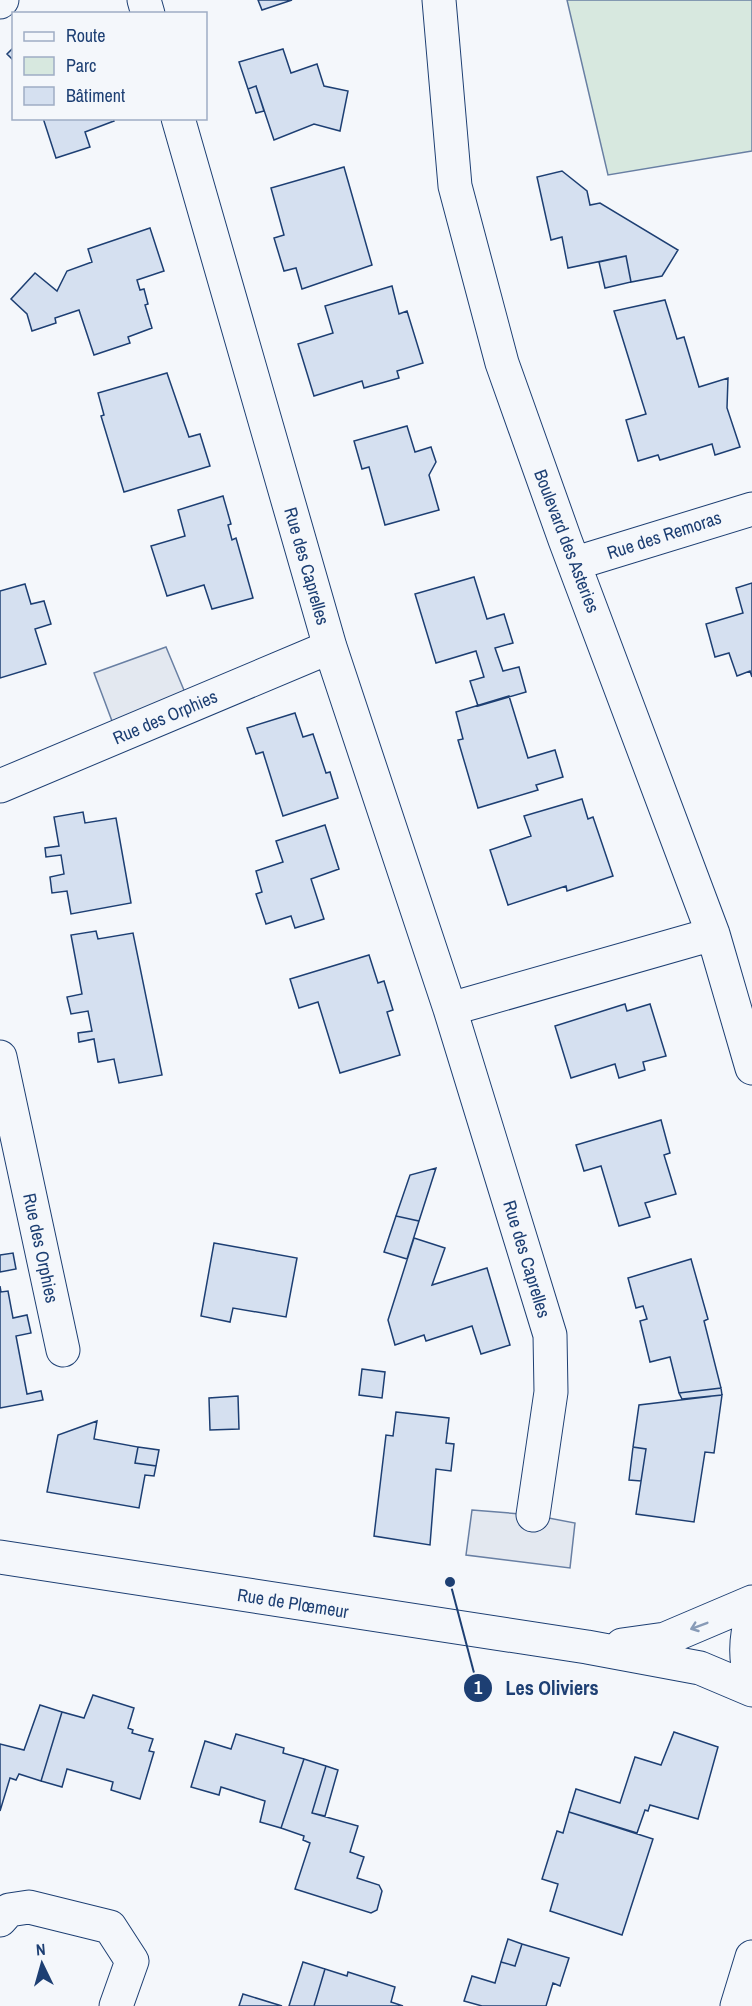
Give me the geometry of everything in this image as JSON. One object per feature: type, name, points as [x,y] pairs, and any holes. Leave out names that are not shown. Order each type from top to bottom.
[{"type":"street","name":"Boulevard des Asteries","points":[[439,0],[455,186],[502,363],[713,934],[752,1068]]},
{"type":"street","name":"Rue des Caprelles","points":[[179,120],[330,648],[450,1009],[550,1335],[551,1392],[533,1515]]},
{"type":"street","name":"Rue des Remoras","points":[[576,563],[752,508]]},
{"type":"street","name":"Rue des Orphies","points":[[0,786],[330,648]]},
{"type":"street","points":[[450,1009],[713,934]]},
{"type":"street","name":"Rue des Orphies","points":[[0,1057],[10,1148],[63,1350]]},
{"type":"street","name":"Rue de Plœmeur","points":[[0,1557],[587,1647],[700,1668],[752,1690]]},
{"type":"street","name":"Rue de Plœmeur","points":[[587,1647],[630,1645],[665,1639],[718,1619],[752,1602]]},
{"type":"street","points":[[752,1617],[746,1643],[747,1668],[752,1682]]},
{"type":"street","points":[[0,1920],[9,1910],[29,1907],[110,1927],[132,1961],[116,2006]]},
{"type":"street","points":[[737,2006],[752,1957]]},
{"type":"green space","points":[[567,0],[752,0],[752,151],[608,175]]},
{"type":"shaded area","points":[[166,647],[191,707],[118,737],[94,673]]},
{"type":"shaded area","points":[[472,1510],[533,1515],[575,1523],[570,1568],[466,1555]]},
{"type":"building","points":[[258,0],[292,0],[262,10]]},
{"type":"building","points":[[12,49],[12,59],[7,54]]},
{"type":"building","points":[[283,49],[291,73],[317,64],[324,86],[348,91],[340,131],[314,124],[274,140],[256,86],[248,89],[239,62]]},
{"type":"building","points":[[256,86],[264,111],[256,113],[248,89]]},
{"type":"building","points":[[44,120],[114,120],[85,132],[90,147],[56,158]]},
{"type":"building","points":[[344,167],[372,265],[302,289],[296,268],[284,271],[274,238],[284,235],[271,188]]},
{"type":"building","points":[[562,171],[587,191],[590,205],[600,203],[678,250],[662,276],[631,282],[626,256],[568,268],[562,237],[551,240],[537,177]]},
{"type":"building","points":[[150,228],[164,271],[137,280],[140,290],[144,289],[148,304],[145,305],[152,328],[128,337],[130,343],[94,355],[79,310],[55,318],[56,323],[32,331],[27,314],[11,299],[35,273],[57,291],[67,271],[92,262],[88,249]]},
{"type":"building","points":[[626,256],[631,282],[605,288],[599,262]]},
{"type":"building","points":[[392,286],[399,314],[407,311],[423,363],[397,371],[399,378],[364,388],[362,381],[314,396],[298,344],[333,333],[325,306]]},
{"type":"building","points":[[665,300],[677,339],[684,337],[699,387],[728,378],[727,408],[740,447],[715,455],[712,444],[660,460],[658,455],[638,461],[626,420],[646,414],[614,311]]},
{"type":"building","points":[[167,373],[189,437],[200,434],[210,466],[124,492],[101,416],[104,415],[98,393]]},
{"type":"building","points":[[407,426],[415,452],[431,447],[436,462],[429,475],[439,510],[385,525],[369,467],[362,469],[354,441]]},
{"type":"building","points":[[223,496],[231,524],[228,525],[232,540],[236,538],[253,598],[212,609],[204,585],[167,596],[151,546],[185,536],[178,510]]},
{"type":"building","points":[[474,577],[487,619],[504,614],[513,643],[495,648],[503,671],[519,667],[526,692],[478,706],[470,681],[484,677],[476,651],[436,663],[415,594]]},
{"type":"building","points":[[752,583],[752,677],[750,671],[737,676],[729,653],[715,657],[706,624],[743,613],[736,588]]},
{"type":"building","points":[[25,584],[31,604],[44,601],[51,624],[35,629],[46,664],[0,678],[0,591]]},
{"type":"building","points":[[509,696],[528,758],[555,750],[563,777],[536,785],[538,790],[478,808],[458,740],[463,739],[456,712]]},
{"type":"building","points":[[295,713],[303,737],[313,734],[326,773],[330,772],[338,798],[283,816],[263,752],[256,754],[247,728]]},
{"type":"building","points":[[582,799],[588,819],[593,817],[613,876],[567,891],[566,886],[508,905],[490,850],[531,836],[524,816]]},
{"type":"building","points":[[83,812],[85,823],[116,818],[131,903],[71,914],[67,891],[52,893],[50,877],[64,874],[61,855],[46,857],[45,848],[59,846],[54,817]]},
{"type":"building","points":[[325,825],[339,869],[311,879],[324,919],[295,928],[291,916],[266,924],[256,894],[262,892],[256,871],[283,862],[276,841]]},
{"type":"building","points":[[96,931],[98,939],[133,933],[162,1075],[119,1083],[114,1059],[98,1062],[94,1039],[79,1042],[78,1033],[92,1031],[88,1011],[71,1014],[67,997],[82,994],[71,935]]},
{"type":"building","points":[[369,955],[378,983],[384,981],[393,1010],[387,1012],[400,1055],[340,1073],[318,1002],[299,1008],[290,979]]},
{"type":"building","points":[[625,1004],[627,1011],[650,1004],[666,1056],[643,1062],[645,1070],[619,1078],[615,1064],[571,1078],[555,1026]]},
{"type":"building","points":[[661,1120],[670,1153],[664,1155],[676,1194],[645,1203],[650,1217],[619,1226],[601,1166],[584,1171],[576,1145]]},
{"type":"building","points":[[436,1168],[419,1221],[396,1216],[410,1175]]},
{"type":"building","points":[[396,1216],[419,1221],[407,1259],[384,1252]]},
{"type":"building","points":[[414,1238],[445,1248],[432,1285],[487,1268],[510,1345],[481,1354],[472,1326],[426,1341],[424,1335],[395,1345],[388,1320]]},
{"type":"building","points":[[214,1243],[297,1258],[286,1317],[233,1308],[230,1322],[201,1316]]},
{"type":"building","points":[[13,1253],[16,1269],[0,1272],[0,1255]]},
{"type":"building","points":[[691,1259],[708,1319],[704,1321],[721,1388],[679,1393],[670,1357],[650,1362],[640,1321],[647,1319],[643,1306],[636,1308],[628,1278]]},
{"type":"building","points":[[0,1286],[1,1292],[8,1291],[13,1318],[27,1315],[31,1333],[16,1336],[27,1394],[41,1391],[43,1400],[0,1408]]},
{"type":"building","points":[[362,1369],[385,1372],[382,1398],[359,1395]]},
{"type":"building","points":[[721,1388],[722,1395],[682,1399],[679,1393]]},
{"type":"building","points":[[722,1395],[714,1453],[705,1452],[694,1522],[636,1514],[646,1449],[633,1447],[639,1405]]},
{"type":"building","points":[[238,1396],[239,1429],[210,1430],[209,1398]]},
{"type":"building","points":[[396,1412],[449,1418],[446,1443],[454,1444],[451,1471],[436,1469],[430,1545],[374,1536],[386,1435],[393,1436]]},
{"type":"building","points":[[97,1421],[94,1439],[138,1447],[135,1463],[156,1466],[154,1476],[145,1475],[139,1508],[47,1492],[58,1435]]},
{"type":"building","points":[[138,1447],[159,1450],[156,1466],[135,1463]]},
{"type":"building","points":[[633,1447],[646,1449],[641,1481],[629,1480]]},
{"type":"building","points":[[93,1695],[134,1708],[128,1728],[133,1730],[132,1733],[153,1739],[149,1751],[154,1752],[140,1799],[111,1790],[113,1782],[67,1769],[62,1787],[41,1781],[62,1712],[84,1718]]},
{"type":"building","points":[[40,1705],[62,1712],[41,1781],[19,1774],[16,1780],[10,1778],[0,1811],[0,1744],[24,1750]]},
{"type":"building","points":[[674,1732],[718,1747],[698,1819],[650,1805],[648,1811],[645,1810],[637,1833],[569,1812],[576,1789],[620,1803],[635,1757],[661,1765]]},
{"type":"building","points":[[236,1734],[284,1748],[283,1753],[304,1759],[281,1828],[260,1822],[265,1801],[221,1787],[219,1795],[191,1787],[205,1741],[231,1749]]},
{"type":"building","points":[[304,1759],[326,1766],[312,1813],[358,1826],[350,1852],[364,1857],[357,1878],[379,1885],[382,1891],[377,1910],[371,1913],[295,1889],[310,1843],[303,1840],[304,1836],[281,1828]]},
{"type":"building","points":[[326,1766],[338,1770],[325,1816],[312,1813]]},
{"type":"building","points":[[569,1812],[653,1839],[622,1935],[550,1911],[558,1884],[542,1879],[557,1831],[563,1833]]},
{"type":"building","points":[[508,1939],[522,1944],[515,1966],[501,1962]]},
{"type":"building","points":[[522,1944],[569,1958],[560,1986],[553,1983],[546,2006],[482,2006],[464,2001],[472,1976],[495,1983],[501,1962],[515,1966]]},
{"type":"building","points":[[303,1962],[325,1969],[314,2006],[289,2006]]},
{"type":"building","points":[[325,1969],[347,1976],[348,1972],[395,1987],[391,2002],[403,2006],[314,2006]]},
{"type":"building","points":[[243,1994],[282,2006],[239,2006]]},
{"type":"place","name":"Les Oliviers","points":[[450,1582]]}]
